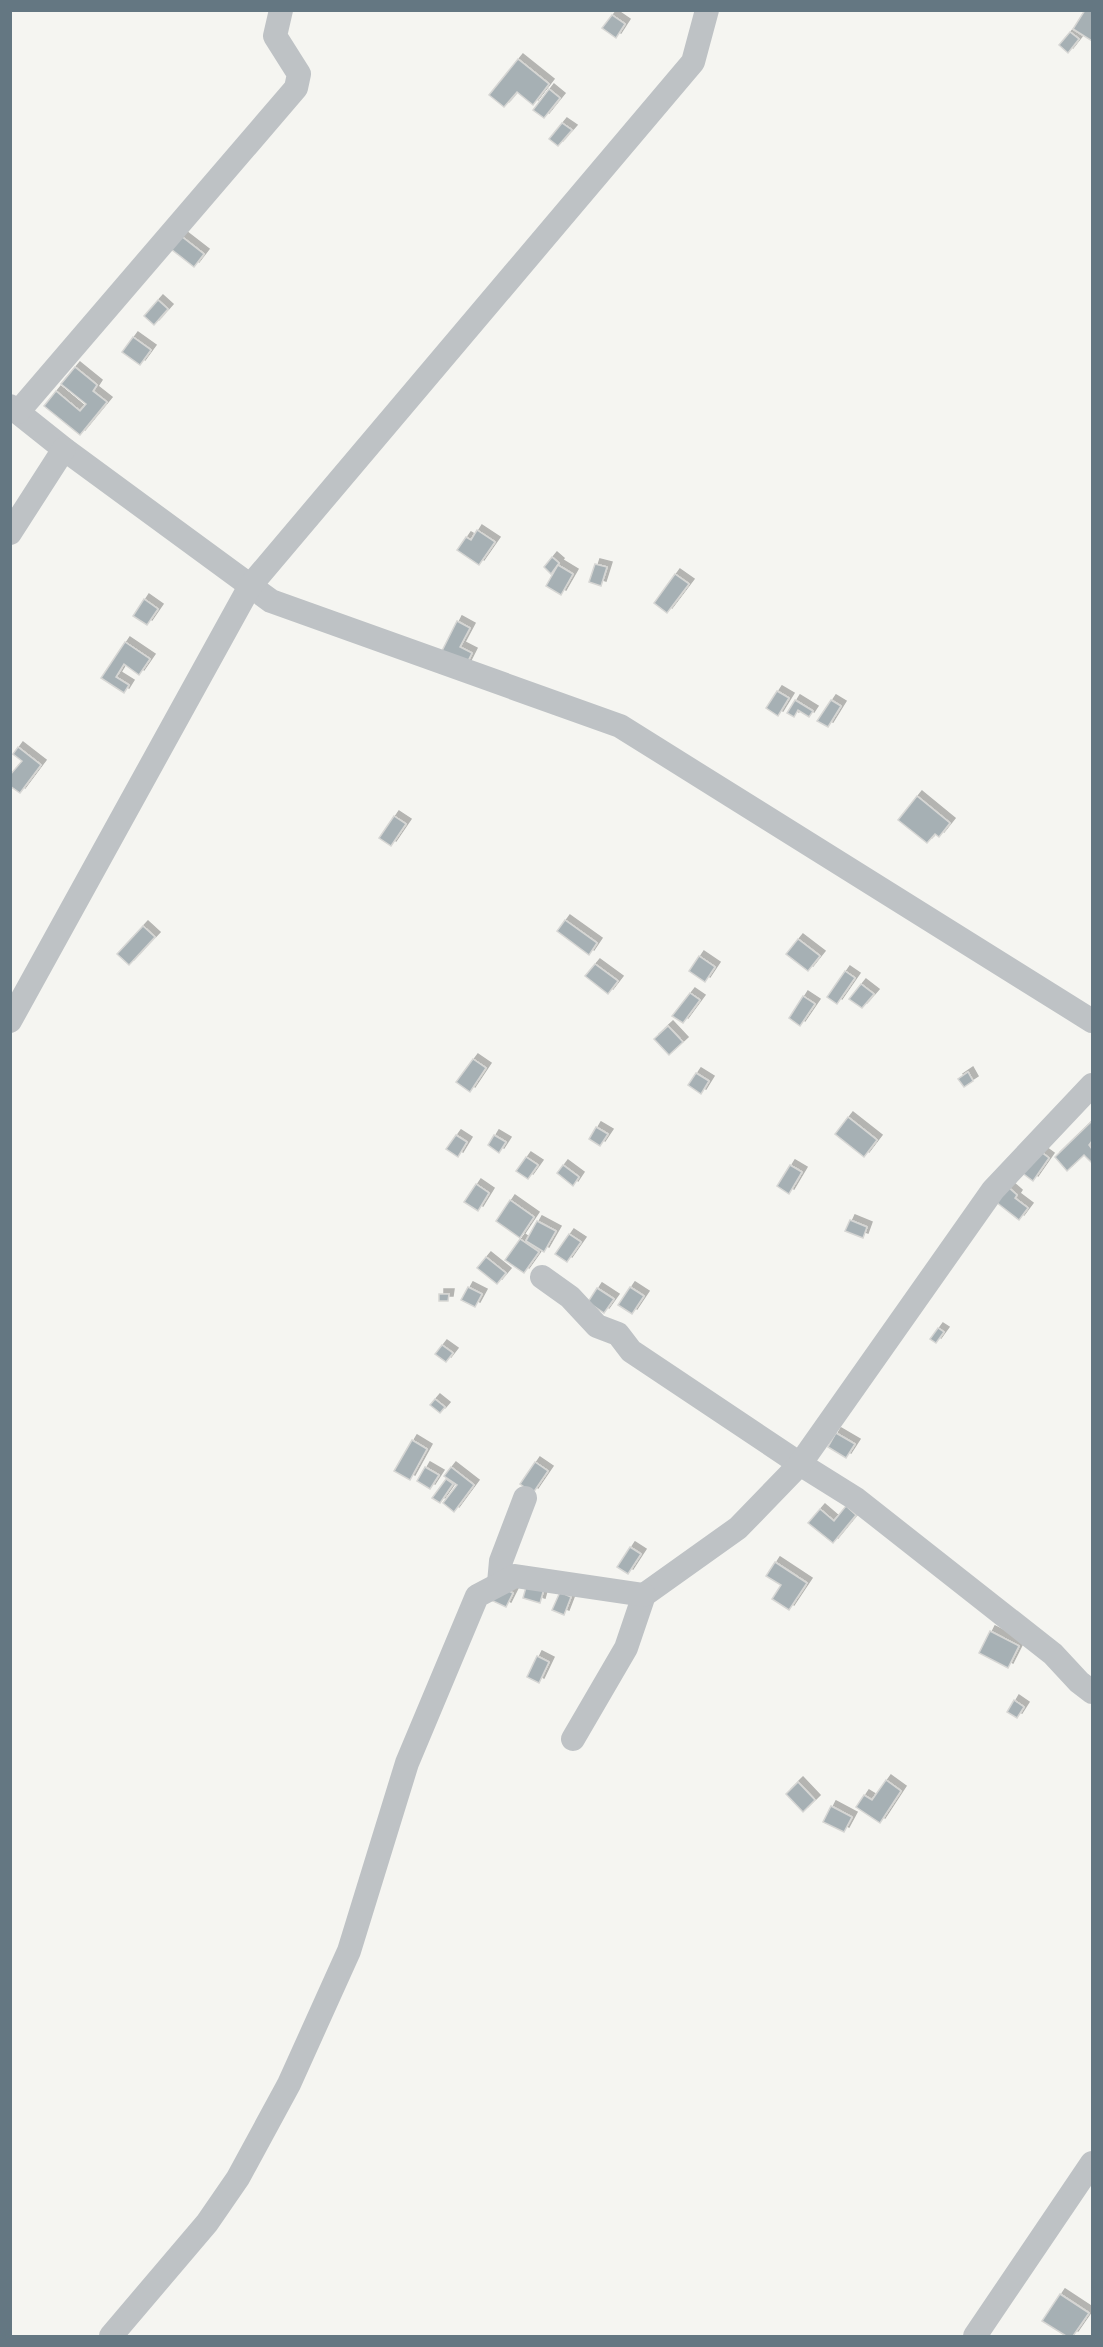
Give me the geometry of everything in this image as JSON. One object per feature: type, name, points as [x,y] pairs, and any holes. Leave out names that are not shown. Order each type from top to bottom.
[{"type":"street","points":[[280,10],[275,36],[299,74],[296,88],[14,409],[64,449],[271,601],[620,726],[1092,1021]]},
{"type":"street","points":[[10,1020],[250,586],[693,62],[707,10]]},
{"type":"street","points":[[10,533],[64,449]]},
{"type":"street","points":[[573,1739],[626,1648],[644,1595],[738,1528],[800,1464],[993,1190],[1092,1085]]},
{"type":"street","points":[[542,1278],[570,1297],[597,1326],[618,1334],[631,1351],[866,1506],[1053,1654],[1078,1682],[1092,1692]]},
{"type":"street","points":[[499,1583],[501,1561],[525,1498]]},
{"type":"street","points":[[111,2337],[207,2223],[238,2178],[289,2084],[349,1951],[407,1763],[477,1596],[515,1576],[644,1595]]},
{"type":"street","points":[[975,2337],[1092,2163]]},
{"type":"building","points":[[1085,10],[1092,10],[1092,41],[1073,29]]},
{"type":"building","points":[[612,15],[625,24],[616,38],[602,28]]},
{"type":"building","points":[[1070,32],[1079,39],[1068,53],[1059,45]]},
{"type":"building","points":[[518,59],[549,84],[533,105],[517,92],[504,107],[489,95]]},
{"type":"building","points":[[549,89],[560,98],[544,118],[533,110]]},
{"type":"building","points":[[562,123],[572,130],[558,146],[549,139]]},
{"type":"building","points":[[181,236],[204,254],[194,267],[171,249]]},
{"type":"building","points":[[158,300],[168,309],[154,325],[144,316]]},
{"type":"building","points":[[133,337],[151,350],[140,365],[122,352]]},
{"type":"building","points":[[75,367],[97,385],[93,391],[107,402],[80,435],[44,406],[56,391],[80,411],[86,404],[61,384]]},
{"type":"building","points":[[477,530],[495,542],[479,565],[457,550],[466,537],[471,540]]},
{"type":"building","points":[[552,557],[559,563],[551,574],[544,567]]},
{"type":"building","points":[[595,564],[607,567],[601,586],[589,582]]},
{"type":"building","points":[[558,565],[573,574],[561,595],[546,586]]},
{"type":"building","points":[[675,574],[689,584],[667,613],[654,603]]},
{"type":"building","points":[[144,599],[158,609],[147,625],[133,616]]},
{"type":"building","points":[[457,621],[470,628],[460,647],[472,653],[466,665],[441,653]]},
{"type":"building","points":[[125,642],[150,659],[139,675],[124,664],[116,677],[129,685],[124,693],[101,678]]},
{"type":"building","points":[[777,691],[789,698],[778,716],[766,708]]},
{"type":"building","points":[[795,700],[813,711],[809,717],[798,710],[794,717],[787,713]]},
{"type":"building","points":[[831,700],[841,706],[828,727],[817,721]]},
{"type":"building","points":[[18,747],[41,765],[20,793],[10,786],[10,775],[22,761],[13,754]]},
{"type":"building","points":[[917,796],[950,823],[939,837],[935,834],[927,843],[898,820]]},
{"type":"building","points":[[394,816],[406,824],[391,846],[379,838]]},
{"type":"building","points":[[565,920],[597,943],[589,955],[557,931]]},
{"type":"building","points":[[143,926],[155,937],[129,965],[117,954]]},
{"type":"building","points":[[798,939],[820,956],[808,971],[786,954]]},
{"type":"building","points":[[699,956],[715,967],[705,982],[689,971]]},
{"type":"building","points":[[595,964],[618,981],[608,994],[585,976]]},
{"type":"building","points":[[845,971],[855,978],[837,1004],[827,997]]},
{"type":"building","points":[[861,984],[874,994],[862,1008],[849,999]]},
{"type":"building","points":[[690,993],[700,1000],[683,1023],[672,1016]]},
{"type":"building","points":[[803,996],[815,1004],[800,1026],[789,1018]]},
{"type":"building","points":[[668,1026],[683,1042],[669,1055],[654,1039]]},
{"type":"building","points":[[473,1059],[486,1068],[470,1092],[456,1082]]},
{"type":"building","points":[[968,1072],[973,1081],[964,1087],[958,1079]]},
{"type":"building","points":[[696,1073],[709,1081],[701,1094],[688,1085]]},
{"type":"building","points":[[848,1117],[877,1140],[864,1157],[835,1134]]},
{"type":"building","points":[[1092,1121],[1092,1141],[1089,1145],[1092,1149],[1092,1163],[1084,1155],[1067,1171],[1055,1157]]},
{"type":"building","points":[[596,1127],[608,1134],[600,1146],[589,1139]]},
{"type":"building","points":[[456,1135],[467,1142],[458,1157],[446,1149]]},
{"type":"building","points":[[494,1135],[506,1142],[499,1153],[488,1145]]},
{"type":"building","points":[[1037,1149],[1049,1158],[1033,1181],[1021,1172]]},
{"type":"building","points":[[526,1157],[538,1165],[528,1179],[516,1171]]},
{"type":"building","points":[[563,1165],[579,1177],[573,1186],[557,1173]]},
{"type":"building","points":[[790,1165],[802,1172],[789,1194],[777,1186]]},
{"type":"building","points":[[476,1184],[489,1193],[478,1211],[464,1202]]},
{"type":"building","points":[[1008,1187],[1017,1195],[1015,1198],[1028,1208],[1019,1220],[996,1202]]},
{"type":"building","points":[[510,1200],[534,1217],[520,1238],[496,1221]]},
{"type":"building","points":[[850,1220],[867,1227],[863,1238],[845,1231]]},
{"type":"building","points":[[537,1221],[556,1231],[544,1252],[526,1241]]},
{"type":"building","points":[[569,1234],[581,1242],[567,1262],[555,1254]]},
{"type":"building","points":[[520,1239],[539,1252],[524,1273],[505,1260]]},
{"type":"building","points":[[486,1257],[506,1273],[497,1284],[477,1268]]},
{"type":"building","points":[[468,1287],[482,1294],[475,1307],[461,1300]]},
{"type":"building","points":[[630,1287],[644,1296],[632,1314],[618,1305]]},
{"type":"building","points":[[597,1288],[614,1299],[604,1313],[588,1302]]},
{"type":"building","points":[[439,1294],[449,1294],[448,1301],[439,1301]]},
{"type":"building","points":[[938,1328],[944,1332],[936,1343],[930,1339]]},
{"type":"building","points":[[442,1345],[453,1353],[446,1362],[435,1354]]},
{"type":"building","points":[[435,1399],[445,1407],[440,1413],[430,1405]]},
{"type":"building","points":[[836,1433],[855,1444],[846,1458],[828,1447]]},
{"type":"building","points":[[412,1440],[427,1449],[410,1480],[394,1471]]},
{"type":"building","points":[[535,1462],[548,1471],[533,1493],[520,1484]]},
{"type":"building","points":[[425,1467],[439,1475],[430,1489],[417,1481]]},
{"type":"building","points":[[451,1467],[474,1485],[454,1512],[443,1503],[457,1485],[444,1476]]},
{"type":"building","points":[[446,1479],[453,1484],[440,1503],[432,1498]]},
{"type":"building","points":[[846,1506],[856,1515],[833,1543],[808,1523],[820,1509],[834,1521]]},
{"type":"building","points":[[630,1547],[641,1554],[628,1574],[617,1567]]},
{"type":"building","points":[[775,1562],[807,1583],[789,1610],[772,1599],[781,1585],[766,1576]]},
{"type":"building","points":[[528,1580],[545,1585],[540,1603],[523,1598]]},
{"type":"building","points":[[500,1587],[513,1593],[506,1607],[493,1601]]},
{"type":"building","points":[[560,1592],[571,1597],[564,1615],[552,1610]]},
{"type":"building","points":[[990,1631],[1019,1646],[1008,1668],[979,1653]]},
{"type":"building","points":[[537,1656],[549,1662],[539,1683],[527,1677]]},
{"type":"building","points":[[1014,1700],[1024,1707],[1017,1718],[1007,1712]]},
{"type":"building","points":[[886,1780],[901,1791],[880,1823],[856,1807],[864,1795],[872,1800]]},
{"type":"building","points":[[798,1782],[815,1800],[803,1812],[786,1794]]},
{"type":"building","points":[[831,1806],[852,1817],[844,1832],[823,1822]]},
{"type":"building","points":[[1060,2294],[1089,2313],[1073,2336],[1066,2336],[1042,2321]]}]
